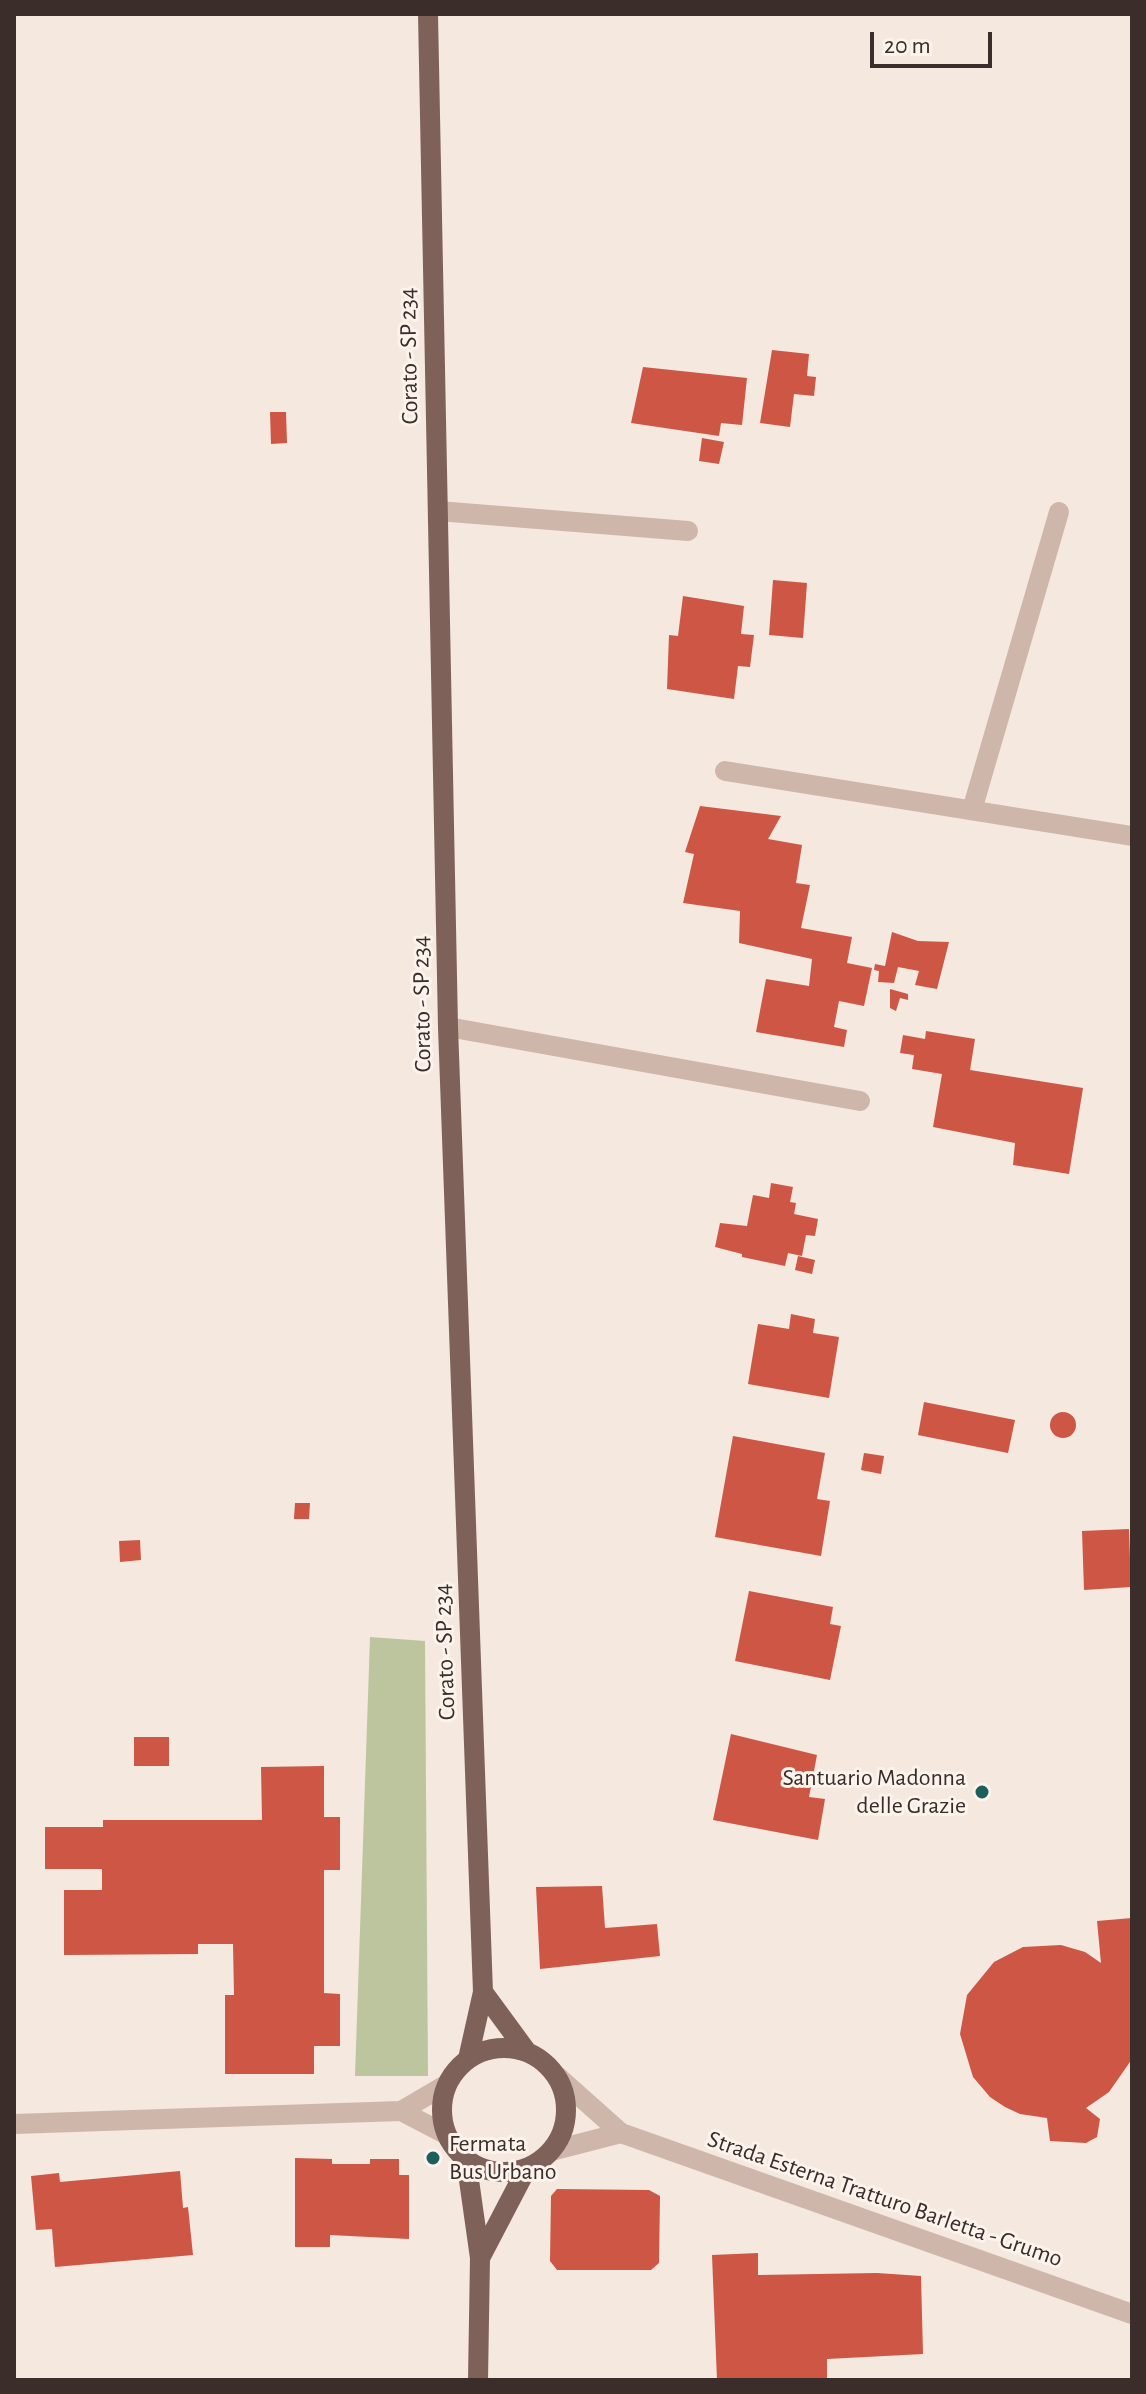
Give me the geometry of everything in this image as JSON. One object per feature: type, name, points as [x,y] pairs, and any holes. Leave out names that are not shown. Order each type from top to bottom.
[{"type":"main road","name":"Corato - SP 234","points":[[428,14],[448,1027],[483,1992],[468,2059],[447,2084]]},
{"type":"main road","points":[[483,1992],[527,2052]]},
{"type":"main road","points":[[468,2059],[487,2050],[507,2047],[527,2052],[544,2062],[557,2076],[565,2094],[566,2114],[562,2133],[551,2151],[527,2168],[480,2258]]},
{"type":"main road","points":[[447,2084],[442,2101],[447,2135],[466,2159],[496,2171],[527,2168]]},
{"type":"main road","points":[[466,2159],[480,2258],[478,2380]]},
{"type":"street","points":[[438,511],[688,531]]},
{"type":"street","points":[[972,810],[1059,512]]},
{"type":"street","points":[[725,771],[1132,836]]},
{"type":"street","points":[[448,1027],[860,1101]]},
{"type":"street","name":"Strada Esterna Tratturo Barletta - Grumo","points":[[557,2076],[621,2133],[1132,2314]]},
{"type":"street","points":[[14,2124],[401,2111],[447,2084]]},
{"type":"street","points":[[401,2111],[447,2135]]},
{"type":"street","points":[[551,2151],[621,2133]]},
{"type":"green space","points":[[370,1637],[425,1641],[428,2076],[355,2076]]},
{"type":"building","points":[[772,350],[809,354],[807,376],[816,377],[814,396],[794,394],[790,427],[760,423]]},
{"type":"building","points":[[643,367],[747,378],[742,425],[721,423],[719,436],[631,423]]},
{"type":"building","points":[[270,412],[286,412],[287,443],[271,444]]},
{"type":"building","points":[[702,438],[724,442],[719,464],[699,461]]},
{"type":"building","points":[[773,580],[807,583],[803,638],[769,635]]},
{"type":"building","points":[[683,596],[744,606],[741,634],[754,635],[750,667],[738,666],[734,699],[667,689],[669,635],[678,636]]},
{"type":"building","points":[[700,806],[781,816],[768,839],[802,845],[796,883],[810,885],[801,928],[852,937],[847,963],[872,968],[864,1006],[839,1001],[834,1027],[847,1030],[844,1047],[756,1032],[766,979],[809,986],[812,959],[739,943],[740,911],[683,903],[694,854],[685,852]]},
{"type":"building","points":[[892,932],[918,941],[949,942],[937,989],[915,985],[919,971],[898,967],[894,983],[878,982],[879,971],[874,970],[875,964],[885,966]]},
{"type":"building","points":[[890,989],[908,994],[908,1000],[900,998],[896,1011],[890,1008]]},
{"type":"building","points":[[926,1031],[975,1039],[970,1070],[1083,1088],[1069,1174],[1013,1165],[1015,1143],[933,1127],[942,1074],[912,1069],[914,1055],[900,1053],[903,1035],[925,1039]]},
{"type":"building","points":[[771,1183],[793,1187],[790,1202],[796,1203],[794,1214],[818,1219],[815,1236],[806,1235],[802,1256],[788,1253],[785,1266],[742,1257],[742,1254],[715,1247],[720,1223],[747,1226],[753,1195],[769,1198]]},
{"type":"building","points":[[798,1256],[815,1260],[812,1274],[795,1270]]},
{"type":"building","points":[[791,1314],[815,1319],[813,1333],[839,1337],[829,1398],[748,1384],[758,1324],[789,1329]]},
{"type":"building","points":[[924,1402],[1015,1420],[1008,1453],[918,1435]]},
{"type":"building","points":[[1063,1412],[1072,1416],[1076,1425],[1072,1434],[1063,1438],[1054,1434],[1050,1425],[1054,1416]]},
{"type":"building","points":[[733,1436],[825,1453],[817,1499],[830,1501],[821,1556],[715,1537]]},
{"type":"building","points":[[864,1453],[884,1456],[881,1474],[861,1470]]},
{"type":"building","points":[[295,1503],[310,1503],[309,1519],[294,1519]]},
{"type":"building","points":[[1129,1529],[1131,1587],[1084,1590],[1082,1531]]},
{"type":"building","points":[[140,1540],[141,1560],[120,1562],[119,1541]]},
{"type":"building","points":[[749,1591],[833,1607],[830,1624],[841,1626],[830,1680],[735,1661]]},
{"type":"building","points":[[731,1734],[817,1755],[809,1797],[825,1799],[818,1840],[713,1820]]},
{"type":"building","points":[[134,1737],[169,1737],[169,1766],[134,1766]]},
{"type":"building","points":[[324,1766],[324,1817],[340,1817],[340,1870],[324,1870],[324,1993],[340,1994],[340,2046],[314,2046],[314,2074],[225,2074],[225,1995],[234,1995],[233,1944],[198,1944],[198,1954],[64,1955],[64,1890],[102,1890],[102,1869],[45,1869],[45,1827],[103,1827],[103,1820],[262,1820],[261,1767]]},
{"type":"building","points":[[602,1886],[605,1928],[657,1924],[660,1956],[540,1969],[536,1887]]},
{"type":"building","points":[[1132,1918],[1132,2059],[1109,2092],[1086,2108],[1100,2119],[1097,2137],[1086,2143],[1050,2141],[1047,2118],[1020,2114],[1005,2107],[990,2097],[973,2077],[960,2034],[967,1995],[994,1962],[1023,1947],[1061,1945],[1085,1952],[1101,1963],[1097,1921]]},
{"type":"building","points":[[295,2158],[332,2159],[332,2164],[370,2164],[370,2159],[399,2159],[399,2175],[409,2175],[409,2239],[330,2235],[330,2247],[295,2247]]},
{"type":"building","points":[[180,2171],[183,2208],[188,2207],[193,2255],[55,2267],[52,2229],[36,2230],[31,2176],[59,2173],[60,2182]]},
{"type":"building","points":[[557,2189],[649,2190],[660,2196],[659,2263],[651,2270],[557,2270],[550,2261],[551,2196]]},
{"type":"building","points":[[758,2253],[758,2275],[877,2273],[921,2276],[923,2354],[827,2359],[827,2380],[717,2380],[712,2255]]},
{"type":"place","name":"Santuario Madonna delle Grazie","points":[[982,1792]]},
{"type":"place","name":"Fermata Bus Urbano","points":[[433,2158]]}]
